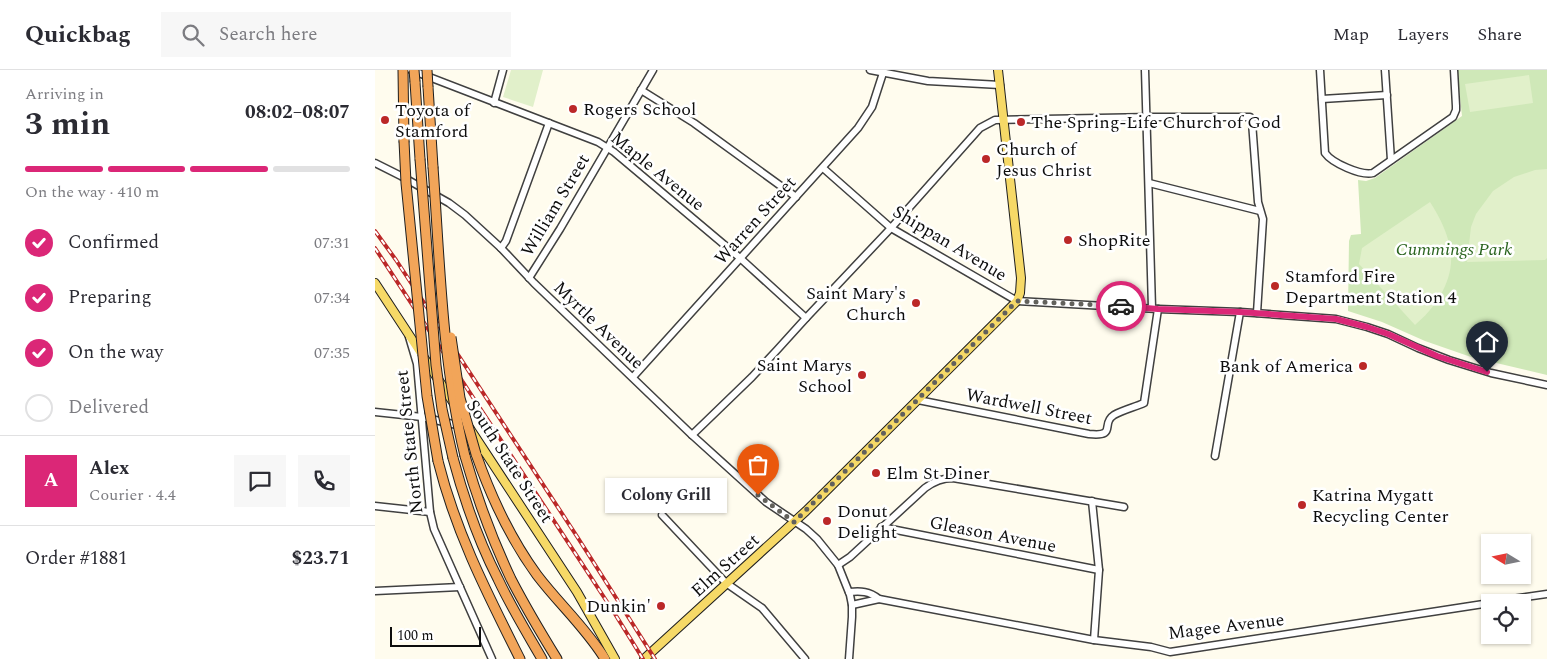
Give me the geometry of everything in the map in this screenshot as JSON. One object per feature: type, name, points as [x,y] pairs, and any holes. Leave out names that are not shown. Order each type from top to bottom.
[{"type":"highway","points":[[414,70],[436,365],[442,409],[453,458],[471,517],[491,565],[511,605],[543,659]]},
{"type":"highway","points":[[427,70],[448,369],[455,413],[465,456],[485,520],[522,600],[557,659]]},
{"type":"highway","points":[[403,74],[406,183],[427,396],[437,461],[449,503],[466,547],[520,659]]},
{"type":"highway","points":[[440,258],[457,382],[476,454],[501,514],[518,545],[541,580],[586,632],[605,659]]},
{"type":"main road","points":[[999,70],[1021,278],[1017,301]]},
{"type":"main road","name":"South State Street","points":[[375,283],[577,592],[615,659]]},
{"type":"main road","name":"Elm Street","points":[[644,659],[794,522],[1017,301]]},
{"type":"street","name":"Maple Avenue","points":[[410,70],[607,147],[740,258],[806,318]]},
{"type":"street","points":[[494,103],[503,70]]},
{"type":"street","name":"William Street","points":[[529,278],[560,229],[653,70]]},
{"type":"street","points":[[870,70],[928,81],[1000,85]]},
{"type":"street","name":"Wardwell Street","points":[[918,400],[1099,435],[1104,434],[1107,430],[1108,421],[1112,416],[1144,403],[1155,309],[1145,70]]},
{"type":"street","points":[[1320,70],[1325,150],[1329,158],[1359,173],[1367,174],[1373,173],[1450,120],[1455,114],[1457,106],[1454,70]]},
{"type":"street","points":[[1385,70],[1391,160]]},
{"type":"street","name":"Warren Street","points":[[633,378],[858,128],[872,107],[883,73]]},
{"type":"street","points":[[641,90],[694,122],[796,197]]},
{"type":"street","points":[[1322,100],[1387,95]]},
{"type":"street","points":[[692,435],[752,377],[891,228],[980,128],[995,120],[1250,117],[1253,122],[1258,202],[1263,219],[1257,313]]},
{"type":"street","points":[[501,248],[506,241],[549,123]]},
{"type":"street","name":"Myrtle Avenue","points":[[375,163],[449,203],[465,215],[692,435],[766,502],[806,529],[817,539],[838,565],[849,592],[852,605],[849,659]]},
{"type":"street","name":"Shippan Avenue","points":[[823,168],[891,228],[1017,301],[1325,317],[1349,321],[1388,334],[1449,360],[1491,373],[1547,385]]},
{"type":"street","points":[[1149,184],[1260,211]]},
{"type":"street","points":[[1215,456],[1240,312]]},
{"type":"street","name":"North State Street","points":[[407,331],[417,364],[430,512],[435,529],[491,659]]},
{"type":"street","points":[[375,412],[422,417],[470,428]]},
{"type":"street","points":[[838,565],[850,557],[925,488],[948,478],[1124,507]]},
{"type":"street","points":[[1092,501],[1099,570],[1094,640]]},
{"type":"street","points":[[375,506],[430,512]]},
{"type":"street","points":[[662,515],[725,583],[762,608],[805,659]]},
{"type":"street","name":"Gleason Avenue","points":[[881,527],[1099,570]]},
{"type":"street","points":[[375,591],[460,587]]},
{"type":"street","name":"Magee Avenue","points":[[849,592],[869,592],[879,599]]},
{"type":"street","name":"Magee Avenue","points":[[1531,597],[1547,594]]},
{"type":"street","name":"Magee Avenue","points":[[852,605],[879,599],[1094,640],[1151,647],[1171,656],[1481,604]]},
{"type":"green space","points":[[511,70],[543,70],[533,107],[503,97]]},
{"type":"green space","name":"Cummings Park","points":[[1457,70],[1547,70],[1547,375],[1471,357],[1425,341],[1382,322],[1348,311],[1349,241],[1351,235],[1361,234],[1358,180],[1366,181],[1375,178],[1462,116]]},
{"type":"green space","points":[[1529,75],[1533,103],[1470,112],[1465,84]]},
{"type":"green space","points":[[1547,169],[1547,258],[1545,260],[1467,262],[1471,227],[1476,214],[1493,191],[1514,177],[1535,170]]},
{"type":"green space","points":[[1430,202],[1447,236],[1451,259],[1450,270],[1443,291],[1431,309],[1415,325],[1359,264],[1362,248]]},
{"type":"railway","points":[[375,231],[396,260],[578,538],[655,659]]},
{"type":"railway","points":[[375,248],[643,659]]},
{"type":"way so far","points":[[758,495],[782,515],[794,522],[1017,301],[1121,306]]},
{"type":"place","name":"Rogers School","points":[[573,109]]},
{"type":"place","name":"Toyota of Stamford","points":[[385,120]]},
{"type":"place","name":"The Spring-Life Church of God","points":[[1021,122]]},
{"type":"place","name":"Church of Jesus Christ","points":[[986,159]]},
{"type":"place","name":"ShopRite","points":[[1068,240]]},
{"type":"place","name":"Stamford Fire Department Station 4","points":[[1275,286]]},
{"type":"place","name":"Saint Mary's Church","points":[[916,303]]},
{"type":"place","name":"Bank of America","points":[[1363,366]]},
{"type":"place","name":"Saint Marys School","points":[[862,375]]},
{"type":"place","name":"Elm St Diner","points":[[876,473]]},
{"type":"place","name":"Colony Grill","points":[[758,495]]},
{"type":"place","name":"Katrina Mygatt Recycling Center","points":[[1302,505]]},
{"type":"place","name":"Donut Delight","points":[[827,521]]},
{"type":"place","name":"Dunkin'","points":[[661,606]]},
{"type":"route","points":[[1121,306],[1325,317],[1349,321],[1388,334],[1437,356],[1487,372]]}]
